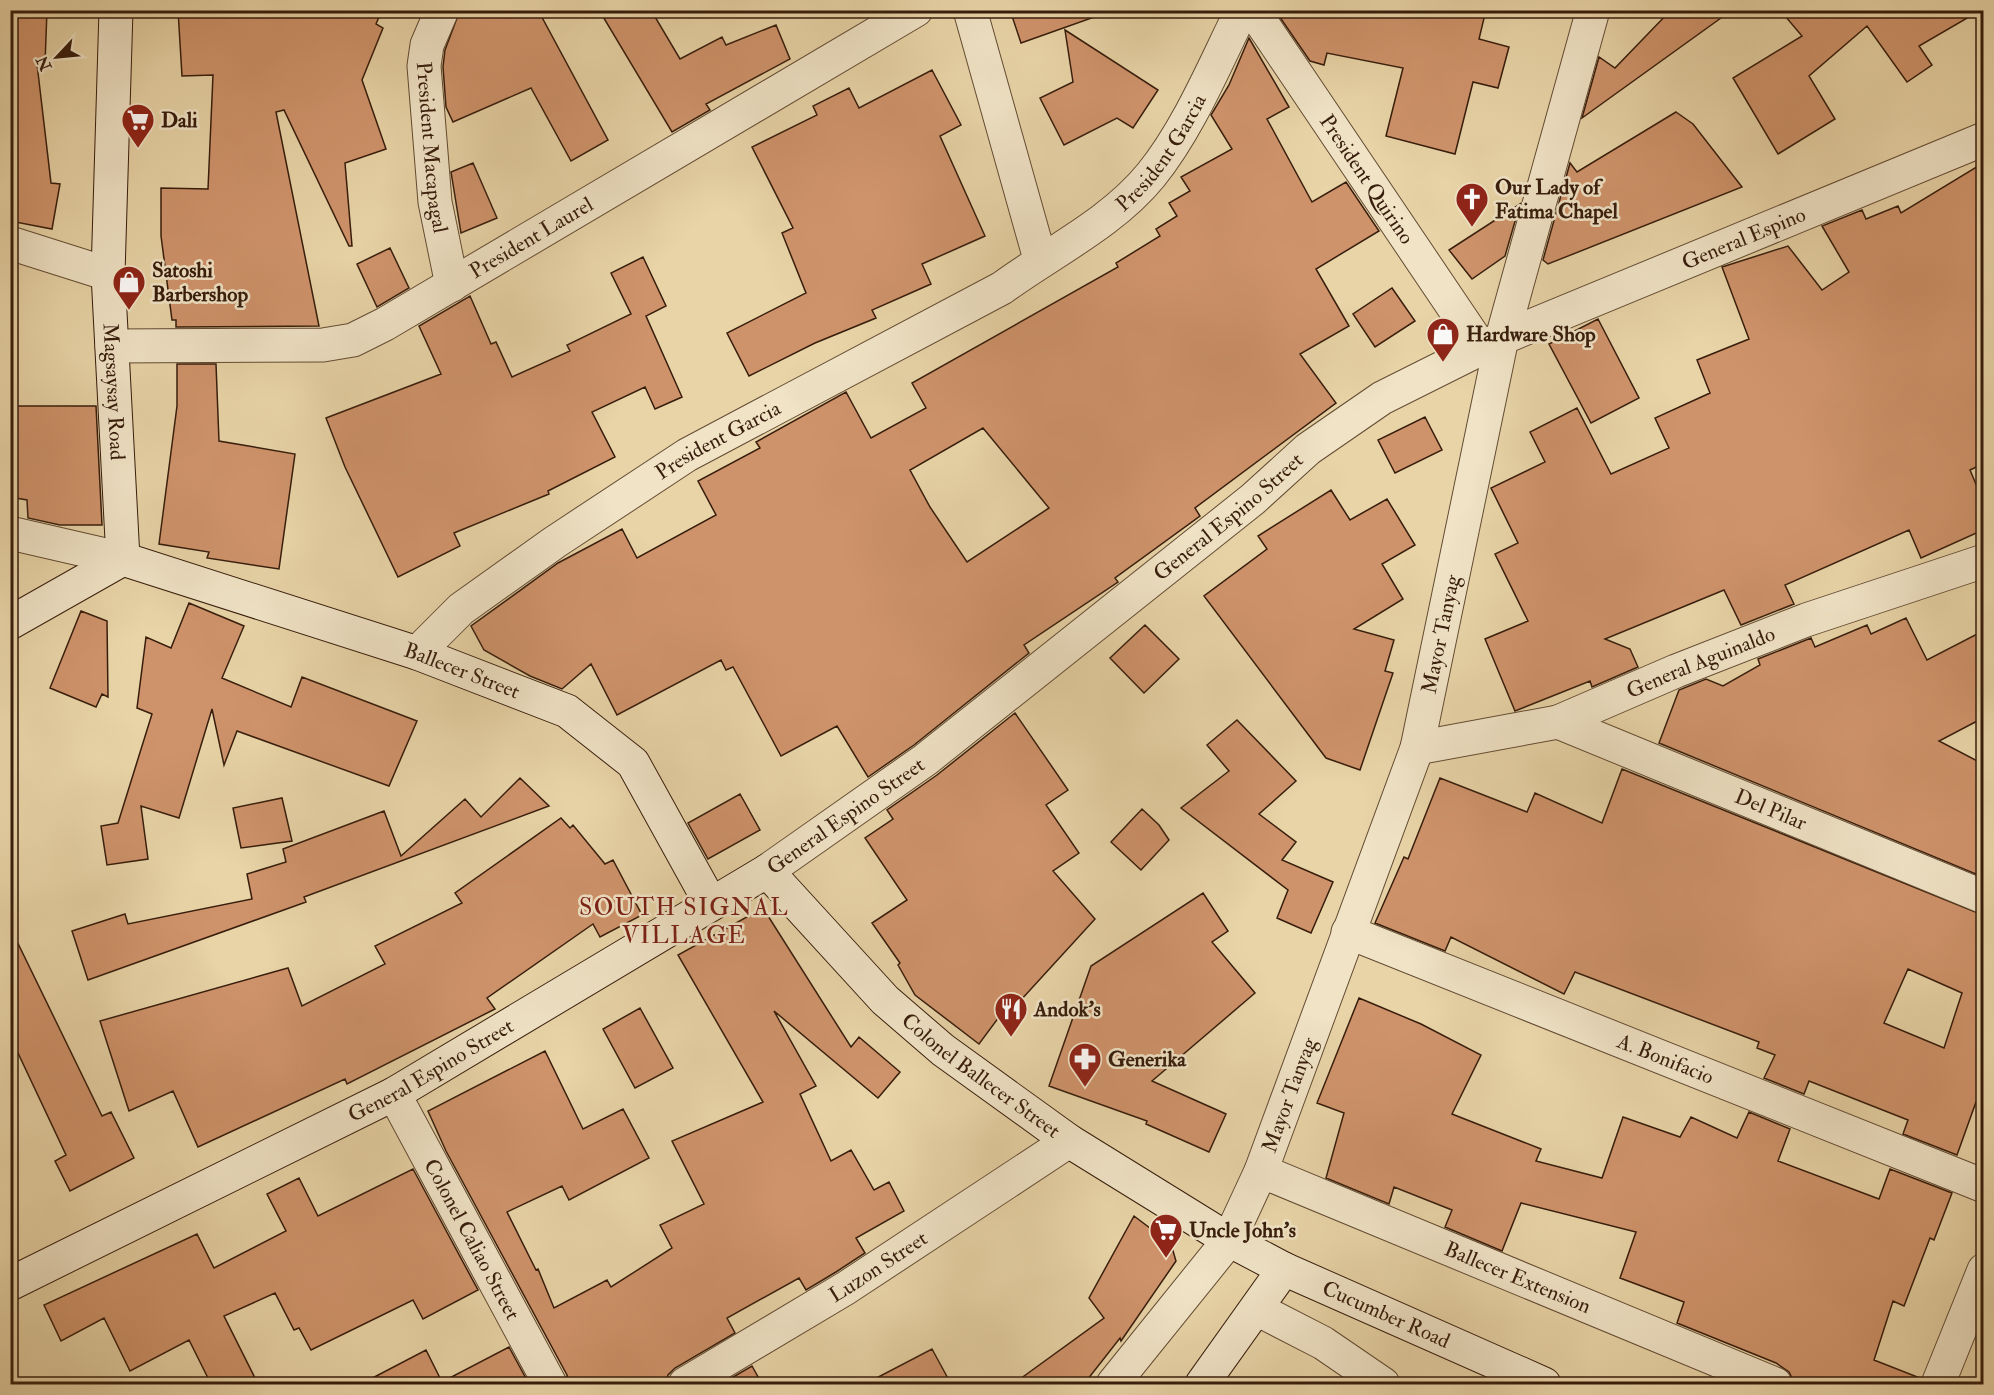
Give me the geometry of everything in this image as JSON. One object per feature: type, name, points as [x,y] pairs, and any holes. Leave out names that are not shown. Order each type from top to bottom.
[{"type":"street","name":"Magsaysay Road","points":[[116,10],[108,273],[123,559]]},
{"type":"street","name":"President Macapagal","points":[[442,10],[427,45],[424,66],[435,202],[452,285]]},
{"type":"street","name":"President Laurel","points":[[112,346],[323,345],[353,340],[452,285],[916,10]]},
{"type":"street","points":[[970,10],[1040,260]]},
{"type":"street","name":"President Garcia","points":[[417,653],[461,609],[555,542],[687,455],[1002,288],[1102,220],[1150,176],[1173,143],[1242,10]]},
{"type":"street","name":"President Quirino","points":[[1253,10],[1492,343]]},
{"type":"street","name":"Mayor Tanyag","points":[[1113,1384],[1229,1240],[1261,1171],[1417,748],[1492,343],[1593,10]]},
{"type":"street","name":"General Espino","points":[[1492,343],[1983,139]]},
{"type":"street","points":[[10,243],[108,273]]},
{"type":"street","name":"General Espino Street","points":[[10,1284],[394,1094],[767,871],[925,760],[1253,499],[1308,449],[1382,398],[1492,343]]},
{"type":"street","name":"Ballecer Street","points":[[10,532],[123,559],[417,653],[567,711],[633,763],[711,904]]},
{"type":"street","points":[[10,623],[123,559]]},
{"type":"street","name":"General Aguinaldo","points":[[1417,748],[1558,722],[1676,671],[1806,620],[1983,561]]},
{"type":"street","name":"Del Pilar","points":[[1558,722],[1983,897]]},
{"type":"street","name":"Colonel Ballecer Street","points":[[767,871],[885,1000],[943,1050],[1069,1141],[1229,1240]]},
{"type":"street","name":"A. Bonifacio","points":[[1348,932],[1983,1186]]},
{"type":"street","name":"Colonel Caliao Street","points":[[394,1094],[550,1384]]},
{"type":"street","name":"Luzon Street","points":[[685,1384],[846,1288],[1069,1141]]},
{"type":"street","name":"Ballecer Extension","points":[[1261,1171],[1775,1384]]},
{"type":"street","name":"Cucumber Road","points":[[1229,1240],[1284,1269],[1545,1384]]},
{"type":"street","points":[[1202,1384],[1284,1269]]},
{"type":"street","points":[[1938,1384],[1983,1270]]},
{"type":"street","points":[[1257,1309],[1323,1343],[1383,1384]]},
{"type":"building","points":[[10,10],[47,10],[45,64],[37,64],[51,183],[60,184],[52,229],[10,221]]},
{"type":"building","points":[[178,10],[382,10],[376,24],[383,28],[362,80],[386,149],[345,163],[352,246],[349,246],[284,110],[276,112],[319,326],[176,327],[176,320],[172,320],[161,236],[161,188],[208,189],[213,75],[182,76]]},
{"type":"building","points":[[460,10],[538,10],[608,140],[571,161],[531,88],[453,122],[446,107],[443,67],[445,50]]},
{"type":"building","points":[[599,10],[651,10],[680,59],[722,37],[726,45],[776,25],[790,59],[706,104],[710,110],[672,132]]},
{"type":"building","points":[[1010,10],[1100,10],[1100,15],[1021,43]]},
{"type":"building","points":[[1280,10],[1486,10],[1479,39],[1509,47],[1498,88],[1473,82],[1455,154],[1386,136],[1403,68],[1327,53],[1324,65],[1310,61],[1277,13]]},
{"type":"building","points":[[1671,10],[1732,10],[1582,118],[1599,57],[1615,68]]},
{"type":"building","points":[[1780,10],[1981,10],[1919,46],[1932,65],[1907,82],[1867,26],[1809,76],[1835,119],[1778,154],[1733,78],[1802,36]]},
{"type":"building","points":[[1065,30],[1158,90],[1133,128],[1117,118],[1064,145],[1040,98],[1073,82]]},
{"type":"building","points":[[1249,38],[1289,107],[1267,119],[1312,202],[1346,182],[1379,231],[1316,269],[1349,326],[1300,354],[1336,403],[1195,508],[1200,516],[1115,578],[1118,582],[1024,645],[1029,653],[914,745],[868,777],[837,726],[781,756],[733,667],[726,670],[721,660],[617,715],[591,664],[562,689],[530,676],[484,650],[471,626],[558,563],[622,529],[637,558],[716,515],[698,481],[760,448],[756,442],[846,392],[871,438],[926,408],[912,383],[1118,267],[1116,263],[1160,236],[1156,229],[1177,216],[1169,203],[1190,191],[1181,177],[1232,149],[1211,115],[1229,85]],"holes":[[[983,428],[1049,508],[967,562],[930,507],[910,470]]]},
{"type":"building","points":[[932,70],[961,125],[940,136],[985,236],[922,264],[931,284],[872,310],[876,318],[815,343],[749,376],[727,333],[806,293],[782,233],[793,228],[752,147],[817,115],[813,106],[849,88],[859,108]]},
{"type":"building","points":[[1676,112],[1693,124],[1742,187],[1548,264],[1543,260],[1570,163],[1577,172]]},
{"type":"building","points":[[473,163],[497,218],[461,233],[451,172]]},
{"type":"building","points":[[1983,163],[1983,464],[1970,470],[1983,501],[1983,530],[1921,558],[1909,530],[1785,585],[1794,604],[1741,625],[1724,590],[1605,639],[1630,649],[1638,667],[1592,687],[1590,681],[1515,711],[1485,639],[1528,621],[1495,554],[1518,543],[1491,488],[1545,462],[1530,432],[1577,408],[1611,474],[1669,448],[1655,418],[1710,393],[1697,360],[1749,339],[1722,267],[1788,246],[1822,290],[1849,272],[1822,226],[1862,210],[1866,219],[1898,206],[1901,213]]},
{"type":"building","points":[[1520,204],[1505,256],[1472,279],[1449,250]]},
{"type":"building","points":[[390,248],[409,288],[377,307],[357,264]]},
{"type":"building","points":[[643,257],[666,306],[646,316],[682,397],[655,409],[645,387],[592,412],[615,457],[548,491],[549,494],[454,533],[460,546],[398,577],[345,467],[326,418],[441,374],[419,326],[470,296],[491,344],[496,342],[512,377],[570,351],[567,345],[631,314],[611,273]]},
{"type":"building","points":[[1392,288],[1415,321],[1375,347],[1353,314]]},
{"type":"building","points":[[1598,319],[1639,398],[1591,423],[1549,344]]},
{"type":"building","points":[[177,364],[216,364],[219,441],[295,454],[279,569],[207,558],[209,552],[159,544],[177,406]]},
{"type":"building","points":[[10,406],[96,406],[102,525],[60,525],[28,518],[27,500],[10,497]]},
{"type":"building","points":[[1425,417],[1442,450],[1395,473],[1378,440]]},
{"type":"building","points":[[1331,490],[1350,520],[1387,499],[1415,545],[1382,564],[1403,599],[1354,629],[1394,640],[1385,671],[1393,673],[1360,770],[1326,758],[1204,596],[1267,549],[1258,536]]},
{"type":"building","points":[[189,603],[244,626],[222,678],[291,707],[302,677],[417,721],[389,786],[237,731],[224,765],[212,709],[179,818],[141,806],[148,859],[107,865],[101,826],[118,823],[152,714],[137,708],[146,637],[171,648]]},
{"type":"building","points":[[81,611],[107,621],[108,697],[102,694],[96,707],[50,688]]},
{"type":"building","points":[[1906,618],[1927,660],[1983,631],[1983,718],[1939,741],[1983,764],[1983,877],[1659,743],[1679,690],[1706,679],[1723,686],[1760,665],[1758,659],[1811,638],[1815,647],[1867,625],[1871,634]]},
{"type":"building","points":[[1145,625],[1179,659],[1144,693],[1110,658]]},
{"type":"building","points":[[1015,713],[1068,790],[1046,805],[1079,853],[1053,871],[1095,919],[1020,1001],[1016,994],[979,1044],[915,995],[898,965],[900,963],[872,923],[907,900],[865,838],[893,819],[887,810],[937,775]]},
{"type":"building","points":[[1237,720],[1296,781],[1259,814],[1296,842],[1282,860],[1333,882],[1311,933],[1277,918],[1288,890],[1181,808],[1229,771],[1207,745]]},
{"type":"building","points":[[1622,769],[1983,915],[1983,1105],[1976,1102],[1957,1155],[1903,1134],[1908,1120],[1809,1081],[1804,1094],[1764,1078],[1775,1055],[1757,1048],[1759,1042],[1575,972],[1564,994],[1451,937],[1445,951],[1375,923],[1404,857],[1408,859],[1440,778],[1527,812],[1535,793],[1602,823]],"holes":[[[1908,969],[1962,993],[1944,1048],[1884,1023]]]},
{"type":"building","points":[[520,778],[549,806],[304,897],[306,902],[88,980],[72,931],[125,914],[128,924],[252,899],[247,874],[286,862],[283,849],[384,811],[401,856],[465,799],[481,817]]},
{"type":"building","points":[[740,794],[760,830],[708,859],[688,823]]},
{"type":"building","points":[[282,798],[292,841],[241,848],[233,808]]},
{"type":"building","points":[[1142,809],[1159,825],[1169,840],[1141,870],[1111,842]]},
{"type":"building","points":[[561,818],[570,828],[573,825],[605,864],[613,860],[642,915],[600,937],[593,924],[487,998],[495,1009],[347,1084],[345,1079],[198,1147],[173,1091],[129,1111],[100,1021],[288,968],[302,1006],[385,964],[375,946],[462,903],[455,893]]},
{"type":"building","points":[[1203,893],[1228,931],[1212,942],[1255,993],[1152,1081],[1226,1114],[1209,1152],[1146,1124],[1147,1121],[1049,1086],[1091,966]]},
{"type":"building","points":[[763,908],[851,1047],[859,1037],[900,1072],[878,1098],[774,1011],[816,1086],[800,1094],[831,1161],[851,1150],[874,1190],[889,1182],[904,1211],[856,1238],[865,1253],[836,1272],[806,1290],[799,1278],[727,1318],[735,1333],[675,1368],[668,1375],[666,1384],[569,1384],[567,1375],[446,1151],[428,1111],[545,1051],[583,1129],[623,1109],[649,1158],[569,1200],[562,1186],[507,1212],[536,1270],[538,1269],[554,1308],[607,1280],[611,1287],[672,1248],[660,1225],[704,1204],[672,1141],[763,1102],[678,955]]},
{"type":"building","points":[[10,927],[102,1116],[111,1112],[134,1158],[70,1191],[55,1161],[66,1155],[10,1036]]},
{"type":"building","points":[[1359,998],[1421,1024],[1481,1055],[1452,1114],[1541,1149],[1536,1161],[1602,1178],[1623,1117],[1680,1137],[1691,1117],[1737,1138],[1749,1112],[1790,1129],[1778,1161],[1879,1199],[1890,1169],[1952,1193],[1934,1240],[1930,1238],[1904,1306],[1893,1301],[1874,1360],[1920,1378],[1920,1384],[1805,1384],[1793,1380],[1789,1372],[1776,1363],[1677,1323],[1684,1302],[1620,1278],[1636,1232],[1521,1203],[1502,1251],[1445,1227],[1452,1210],[1394,1187],[1389,1204],[1326,1178],[1344,1113],[1317,1103]]},
{"type":"building","points":[[640,1008],[673,1068],[635,1088],[603,1029]]},
{"type":"building","points":[[413,1169],[478,1290],[423,1319],[413,1300],[311,1350],[299,1328],[294,1330],[275,1293],[224,1316],[258,1384],[211,1384],[189,1340],[130,1371],[104,1318],[61,1341],[44,1305],[197,1234],[214,1268],[286,1231],[267,1194],[299,1178],[318,1216]]},
{"type":"building","points":[[1134,1216],[1171,1244],[1176,1261],[1121,1341],[1120,1338],[1084,1384],[1013,1384],[1104,1318],[1089,1298]]},
{"type":"building","points":[[509,1347],[529,1384],[361,1384],[426,1350],[442,1382]]},
{"type":"building","points":[[932,1349],[951,1384],[865,1384]]},
{"type":"building","points":[[752,1366],[762,1384],[721,1384]]},
{"type":"place","name":"Dali","points":[[138,149]]},
{"type":"place","name":"Our Lady of Fatima Chapel","points":[[1472,228]]},
{"type":"place","name":"Satoshi Barbershop","points":[[129,311]]},
{"type":"place","name":"Hardware Shop","points":[[1443,363]]},
{"type":"place","name":"Andok's","points":[[1011,1038]]},
{"type":"place","name":"Generika","points":[[1085,1088]]},
{"type":"place","name":"Uncle John's","points":[[1166,1259]]},
{"type":"district","name":"SOUTH SIGNAL VILLAGE","points":[[684,921]]}]
